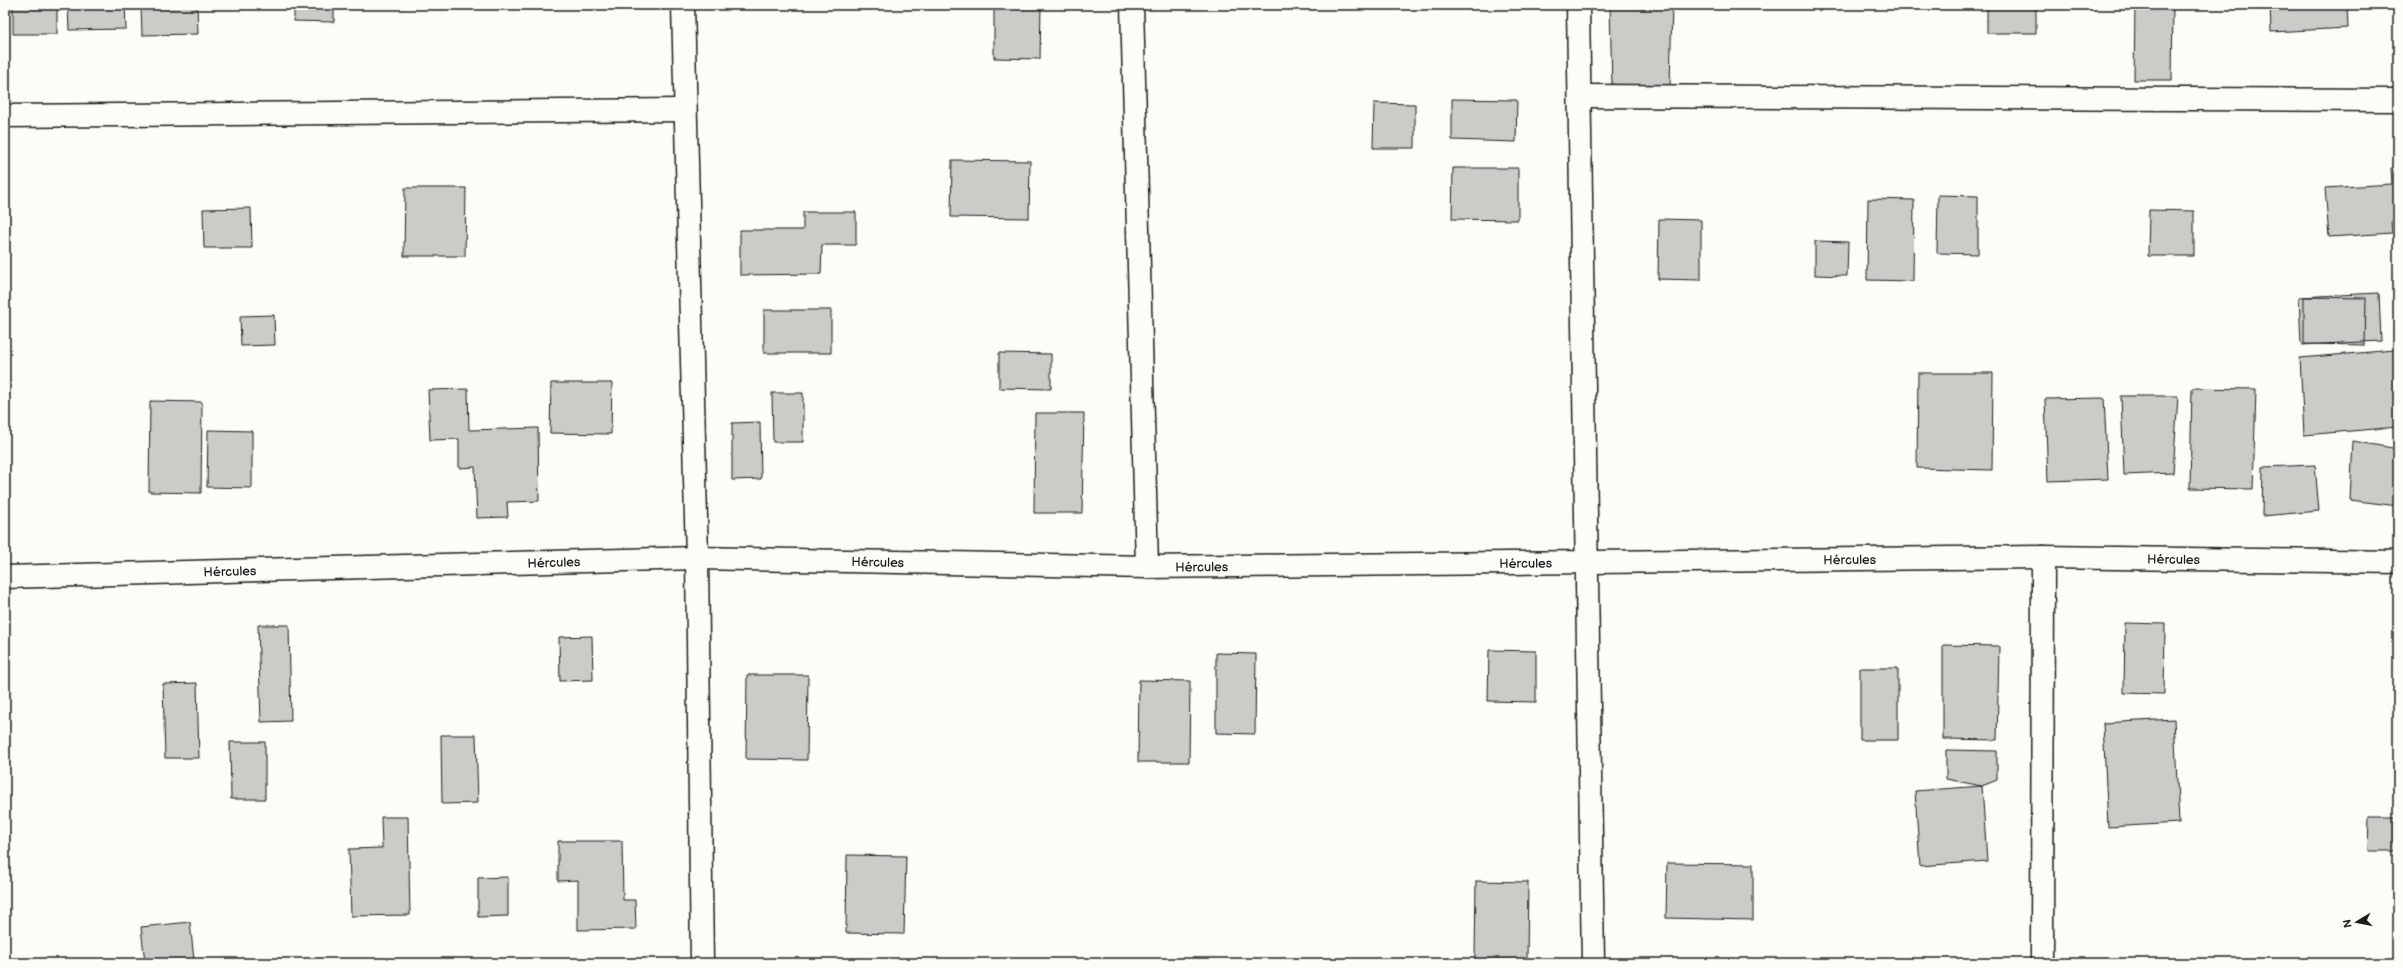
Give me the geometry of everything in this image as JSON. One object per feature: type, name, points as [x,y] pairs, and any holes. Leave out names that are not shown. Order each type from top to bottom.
[{"type":"street","points":[[684,5],[685,110],[697,558],[702,963]]},
{"type":"street","points":[[1132,5],[1147,567]]},
{"type":"street","points":[[1578,5],[1588,564],[1593,963]]},
{"type":"street","points":[[1580,96],[2398,100]]},
{"type":"street","points":[[5,116],[685,110]]},
{"type":"street","points":[[2042,963],[2043,557]]},
{"type":"street","name":"Hércules","points":[[5,577],[697,558],[1147,567],[1588,564],[2043,557],[2398,562]]},
{"type":"building","points":[[13,5],[57,5],[57,34],[13,34]]},
{"type":"building","points":[[68,5],[125,5],[126,29],[69,30]]},
{"type":"building","points":[[141,5],[197,5],[198,34],[142,35]]},
{"type":"building","points":[[294,5],[334,5],[334,22],[294,21]]},
{"type":"building","points":[[994,5],[1041,5],[1040,59],[994,58]]},
{"type":"building","points":[[1610,5],[1672,5],[1670,87],[1612,89]]},
{"type":"building","points":[[1987,5],[2036,5],[2036,33],[1987,33]]},
{"type":"building","points":[[2135,5],[2173,5],[2172,80],[2134,80]]},
{"type":"building","points":[[2270,5],[2347,5],[2348,28],[2271,32]]},
{"type":"building","points":[[1452,99],[1517,100],[1516,142],[1452,140]]},
{"type":"building","points":[[1374,103],[1415,104],[1415,148],[1373,148]]},
{"type":"building","points":[[952,160],[1030,161],[1029,218],[951,217]]},
{"type":"building","points":[[1453,168],[1518,168],[1518,220],[1452,219]]},
{"type":"building","points":[[2391,168],[2398,168],[2398,222],[2391,222],[2392,233],[2329,237],[2325,188],[2392,184]]},
{"type":"building","points":[[405,188],[466,188],[465,256],[404,256]]},
{"type":"building","points":[[1938,195],[1978,196],[1978,254],[1937,253]]},
{"type":"building","points":[[1868,199],[1914,200],[1913,281],[1867,280]]},
{"type":"building","points":[[251,208],[252,248],[204,248],[203,209]]},
{"type":"building","points":[[2149,210],[2194,211],[2194,256],[2148,256]]},
{"type":"building","points":[[803,212],[856,212],[856,245],[822,245],[821,274],[740,275],[740,230],[803,230]]},
{"type":"building","points":[[1659,219],[1701,220],[1701,280],[1658,279]]},
{"type":"building","points":[[1815,241],[1848,242],[1847,276],[1815,275]]},
{"type":"building","points":[[2379,293],[2381,341],[2301,345],[2299,297]]},
{"type":"building","points":[[2304,297],[2366,298],[2365,345],[2304,344]]},
{"type":"building","points":[[764,310],[831,310],[831,353],[764,353]]},
{"type":"building","points":[[274,315],[275,345],[241,346],[240,316]]},
{"type":"building","points":[[2394,350],[2398,427],[2304,435],[2300,358]]},
{"type":"building","points":[[999,353],[1051,354],[1051,389],[999,388]]},
{"type":"building","points":[[1918,373],[1993,373],[1992,470],[1917,468]]},
{"type":"building","points":[[551,383],[612,383],[611,434],[550,433]]},
{"type":"building","points":[[2192,388],[2256,389],[2253,489],[2190,488]]},
{"type":"building","points":[[468,389],[469,430],[538,428],[539,501],[507,502],[508,517],[477,518],[475,467],[459,468],[459,439],[430,440],[428,390]]},
{"type":"building","points":[[772,393],[803,393],[803,442],[773,442]]},
{"type":"building","points":[[2121,396],[2178,396],[2173,473],[2124,475]]},
{"type":"building","points":[[2104,398],[2108,479],[2048,481],[2045,399]]},
{"type":"building","points":[[150,401],[202,402],[201,493],[149,492]]},
{"type":"building","points":[[1035,413],[1084,413],[1082,513],[1034,513]]},
{"type":"building","points":[[760,422],[761,479],[732,480],[732,423]]},
{"type":"building","points":[[208,430],[252,431],[252,488],[207,487]]},
{"type":"building","points":[[2353,441],[2398,449],[2398,506],[2350,500]]},
{"type":"building","points":[[2315,465],[2319,511],[2262,516],[2263,467]]},
{"type":"building","points":[[2125,623],[2165,624],[2164,694],[2124,693]]},
{"type":"building","points":[[258,625],[289,625],[291,721],[261,722]]},
{"type":"building","points":[[592,636],[593,680],[560,681],[559,637]]},
{"type":"building","points":[[1943,645],[1999,646],[1997,740],[1943,739]]},
{"type":"building","points":[[1489,650],[1536,651],[1536,702],[1488,701]]},
{"type":"building","points":[[1216,653],[1256,654],[1255,734],[1216,733]]},
{"type":"building","points":[[1860,668],[1898,668],[1898,740],[1860,740]]},
{"type":"building","points":[[747,675],[808,675],[807,760],[746,759]]},
{"type":"building","points":[[1139,680],[1190,681],[1189,762],[1138,762]]},
{"type":"building","points":[[197,683],[199,758],[165,758],[163,684]]},
{"type":"building","points":[[2174,719],[2179,823],[2108,827],[2103,723]]},
{"type":"building","points":[[441,735],[476,735],[478,803],[442,804]]},
{"type":"building","points":[[230,742],[265,742],[265,799],[231,799]]},
{"type":"building","points":[[1946,750],[1997,751],[1997,780],[1982,786],[1946,779]]},
{"type":"building","points":[[1982,786],[1987,861],[1920,866],[1915,791]]},
{"type":"building","points":[[381,817],[408,817],[410,915],[351,916],[349,849],[382,848]]},
{"type":"building","points":[[2369,817],[2398,817],[2398,851],[2368,851]]},
{"type":"building","points":[[558,841],[622,841],[623,900],[635,900],[636,929],[578,930],[578,880],[558,881]]},
{"type":"building","points":[[847,855],[906,856],[904,934],[846,933]]},
{"type":"building","points":[[1667,863],[1753,864],[1753,920],[1666,918]]},
{"type":"building","points":[[508,877],[508,916],[478,917],[478,878]]},
{"type":"building","points":[[1476,881],[1528,882],[1527,960],[1475,959]]},
{"type":"building","points":[[190,922],[194,960],[145,963],[141,927]]}]
